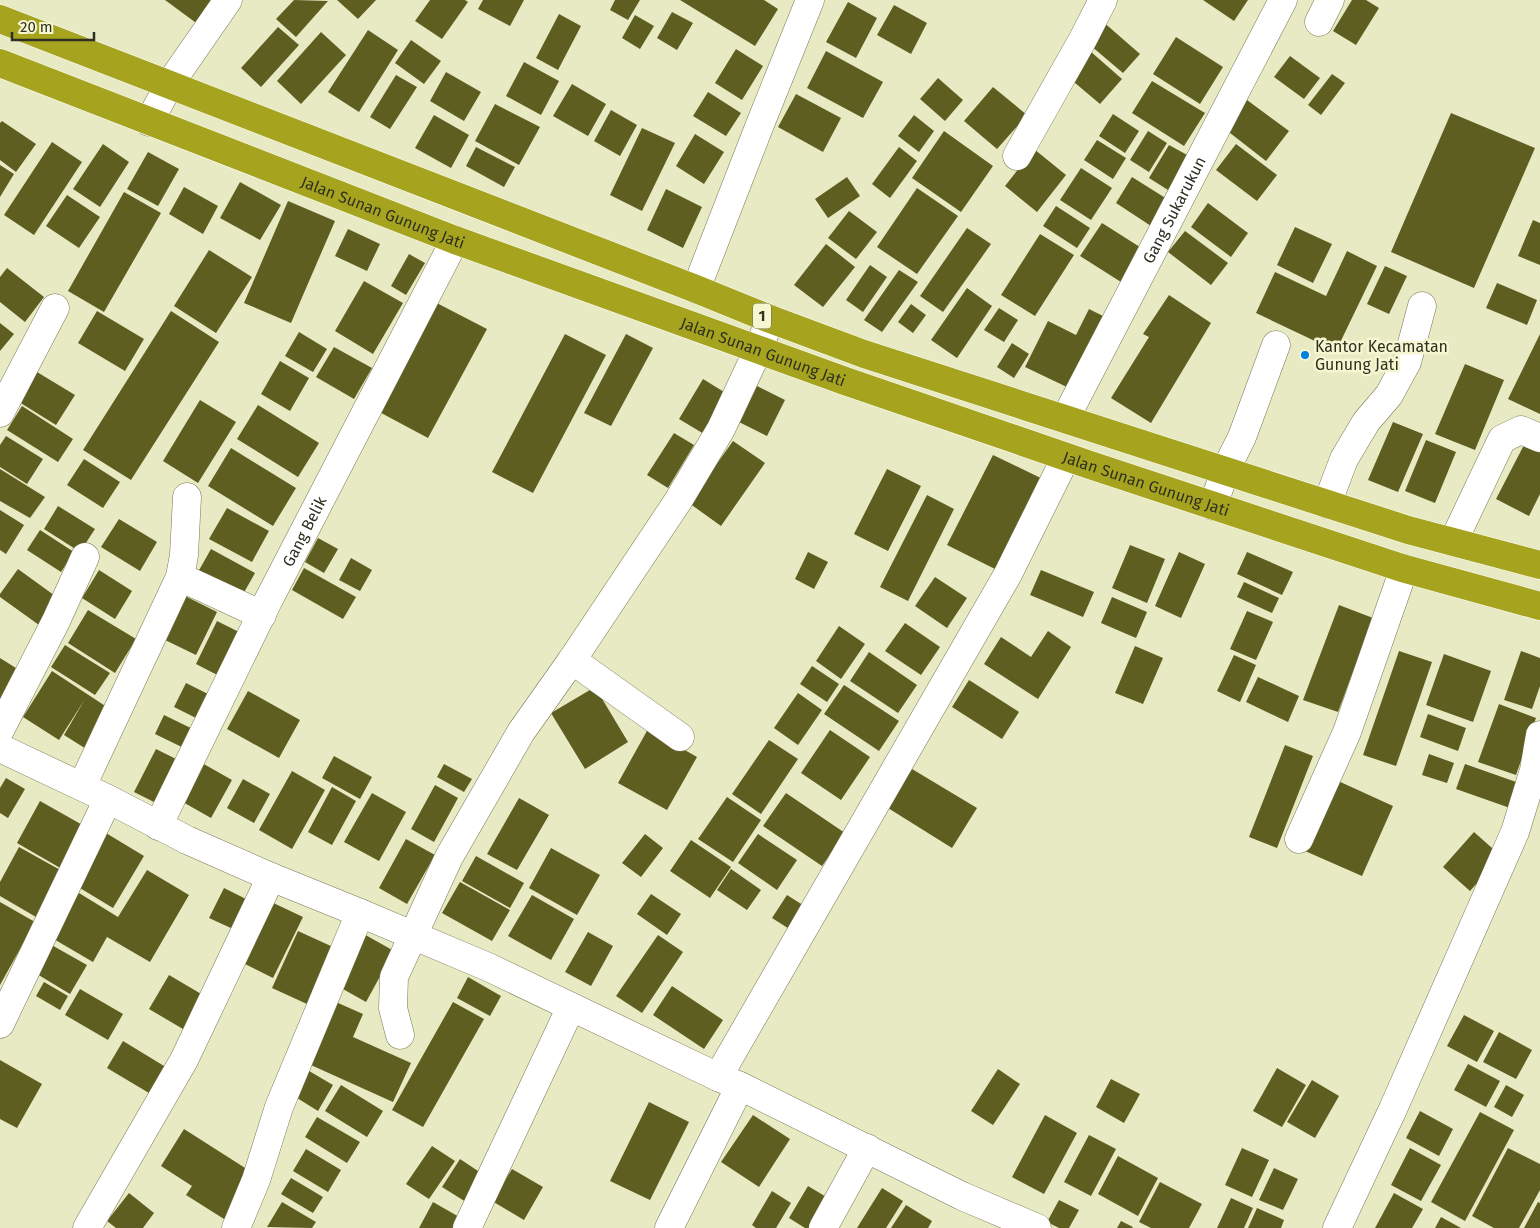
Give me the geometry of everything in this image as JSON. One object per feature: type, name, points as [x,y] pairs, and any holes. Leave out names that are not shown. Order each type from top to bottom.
[{"type":"highway","name":"1","points":[[0,19],[696,289],[770,320],[864,354],[1408,530],[1540,565]]},
{"type":"highway","name":"Jalan Sunan Gunung Jati","points":[[0,63],[455,240],[845,381],[1066,457],[1402,568],[1540,606]]},
{"type":"street","points":[[149,122],[169,85],[228,0]]},
{"type":"street","points":[[696,289],[758,127],[810,0]]},
{"type":"street","points":[[1017,156],[1103,0]]},
{"type":"street","name":"Gang Sukarukun","points":[[1065,419],[1283,0]]},
{"type":"street","name":"Gang Belik","points":[[158,826],[262,615],[455,240]]},
{"type":"street","points":[[1328,504],[1344,459],[1366,422],[1389,395],[1406,362],[1422,306]]},
{"type":"street","points":[[0,413],[55,308]]},
{"type":"street","points":[[400,1035],[393,1008],[394,977],[449,857],[517,740],[678,501],[722,429],[770,320]]},
{"type":"street","points":[[1213,506],[1225,471],[1242,437],[1276,345]]},
{"type":"street","points":[[1453,542],[1502,439],[1521,430],[1540,438]]},
{"type":"street","points":[[669,1228],[729,1081],[1008,574],[1066,457]]},
{"type":"street","points":[[82,786],[180,577],[184,555],[187,497]]},
{"type":"street","points":[[0,730],[56,621],[85,557]]},
{"type":"street","points":[[1299,839],[1347,732],[1399,583],[1402,568]]},
{"type":"street","points":[[180,577],[262,615]]},
{"type":"street","points":[[572,660],[680,737]]},
{"type":"street","points":[[1337,1228],[1393,1110],[1515,832],[1534,770],[1540,735]]},
{"type":"street","points":[[0,748],[82,786],[158,826],[271,877],[488,967],[729,1081],[962,1196],[1037,1228]]},
{"type":"street","points":[[0,1024],[108,799]]},
{"type":"street","points":[[87,1228],[184,1060],[271,877]]},
{"type":"street","points":[[236,1228],[256,1180],[279,1107],[360,913]]},
{"type":"street","points":[[467,1228],[571,1007]]},
{"type":"street","points":[[823,1228],[867,1148]]},
{"type":"building","points":[[165,0],[223,0],[203,28]]},
{"type":"building","points":[[294,0],[328,1],[296,37],[276,19]]},
{"type":"building","points":[[337,0],[376,0],[358,19]]},
{"type":"building","points":[[430,0],[465,0],[468,2],[442,39],[415,21]]},
{"type":"building","points":[[483,0],[524,0],[510,26],[478,9]]},
{"type":"building","points":[[615,0],[640,0],[628,20],[610,10]]},
{"type":"building","points":[[680,0],[764,0],[778,9],[755,46]]},
{"type":"building","points":[[1203,0],[1248,0],[1234,21]]},
{"type":"building","points":[[1352,0],[1366,0],[1379,8],[1356,45],[1333,31]]},
{"type":"building","points":[[848,2],[877,18],[856,58],[826,42]]},
{"type":"building","points":[[894,5],[927,23],[911,54],[877,35]]},
{"type":"building","points":[[672,12],[693,23],[677,50],[657,38]]},
{"type":"building","points":[[559,14],[581,26],[558,70],[536,58]]},
{"type":"building","points":[[635,15],[654,26],[640,49],[622,38]]},
{"type":"building","points":[[1101,20],[1140,54],[1123,73],[1084,40]]},
{"type":"building","points":[[278,27],[299,45],[261,87],[241,68]]},
{"type":"building","points":[[368,30],[398,50],[359,112],[328,92]]},
{"type":"building","points":[[321,32],[346,55],[301,104],[277,81]]},
{"type":"building","points":[[1176,37],[1223,67],[1200,104],[1153,74]]},
{"type":"building","points":[[411,40],[441,61],[424,84],[395,63]]},
{"type":"building","points":[[736,49],[763,66],[742,100],[715,83]]},
{"type":"building","points":[[826,51],[883,82],[863,118],[807,88]]},
{"type":"building","points":[[1090,51],[1122,79],[1100,104],[1068,77]]},
{"type":"building","points":[[1290,56],[1320,78],[1304,99],[1274,77]]},
{"type":"building","points":[[524,62],[559,81],[541,115],[506,96]]},
{"type":"building","points":[[446,72],[481,92],[464,121],[430,101]]},
{"type":"building","points":[[1332,74],[1345,83],[1321,115],[1308,105]]},
{"type":"building","points":[[396,75],[417,87],[390,129],[370,117]]},
{"type":"building","points":[[938,78],[963,100],[945,121],[920,99]]},
{"type":"building","points":[[1152,81],[1205,113],[1184,146],[1132,113]]},
{"type":"building","points":[[572,84],[606,104],[588,136],[553,116]]},
{"type":"building","points":[[993,87],[1027,115],[997,149],[964,121]]},
{"type":"building","points":[[708,92],[741,113],[726,136],[693,116]]},
{"type":"building","points":[[796,94],[841,118],[823,152],[778,127]]},
{"type":"building","points":[[1247,100],[1289,131],[1266,161],[1225,129]]},
{"type":"building","points":[[495,104],[540,127],[519,165],[475,141]]},
{"type":"building","points":[[611,110],[637,125],[620,156],[594,141]]},
{"type":"building","points":[[1451,113],[1535,148],[1474,288],[1391,252]]},
{"type":"building","points":[[1113,114],[1139,131],[1125,153],[1099,136]]},
{"type":"building","points":[[434,115],[469,135],[451,168],[415,148]]},
{"type":"building","points":[[914,115],[934,131],[919,152],[898,136]]},
{"type":"building","points":[[2,121],[36,144],[16,172],[0,160],[0,123]]},
{"type":"building","points":[[642,128],[675,143],[642,211],[610,195]]},
{"type":"building","points":[[944,131],[993,166],[961,212],[912,178]]},
{"type":"building","points":[[1148,131],[1167,143],[1149,172],[1130,160]]},
{"type":"building","points":[[695,134],[724,152],[704,184],[676,166]]},
{"type":"building","points":[[1097,140],[1126,158],[1113,179],[1084,160]]},
{"type":"building","points":[[52,142],[82,162],[34,235],[4,215]]},
{"type":"building","points":[[103,144],[129,162],[100,207],[73,189]]},
{"type":"building","points":[[1236,144],[1277,175],[1257,201],[1216,170]]},
{"type":"building","points":[[1169,145],[1189,156],[1168,190],[1149,178]]},
{"type":"building","points":[[476,147],[515,167],[504,187],[466,166]]},
{"type":"building","points":[[899,147],[917,161],[890,198],[872,184]]},
{"type":"building","points":[[1034,149],[1066,175],[1037,212],[1005,186]]},
{"type":"building","points":[[148,152],[179,169],[158,206],[127,189]]},
{"type":"building","points":[[0,165],[14,174],[0,197]]},
{"type":"building","points":[[1081,168],[1112,188],[1091,220],[1060,200]]},
{"type":"building","points":[[847,177],[860,196],[828,218],[815,199]]},
{"type":"building","points":[[1132,177],[1167,199],[1151,226],[1116,203]]},
{"type":"building","points":[[240,182],[281,205],[260,240],[220,218]]},
{"type":"building","points":[[184,187],[218,206],[203,234],[169,214]]},
{"type":"building","points":[[917,188],[958,216],[917,274],[877,247]]},
{"type":"building","points":[[666,189],[702,207],[683,248],[647,230]]},
{"type":"building","points":[[124,192],[161,213],[104,312],[68,291]]},
{"type":"building","points":[[67,195],[100,217],[79,248],[46,226]]},
{"type":"building","points":[[288,201],[335,221],[291,323],[244,303]]},
{"type":"building","points":[[1208,203],[1248,233],[1231,257],[1191,227]]},
{"type":"building","points":[[1056,206],[1090,228],[1077,248],[1043,226]]},
{"type":"building","points":[[849,211],[877,232],[856,259],[828,238]]},
{"type":"building","points":[[1533,220],[1540,223],[1540,265],[1518,256]]},
{"type":"building","points":[[1102,223],[1143,249],[1121,282],[1080,256]]},
{"type":"building","points":[[1295,227],[1332,244],[1313,283],[1277,265]]},
{"type":"building","points":[[967,228],[991,244],[943,312],[920,296]]},
{"type":"building","points":[[348,229],[380,244],[367,271],[335,256]]},
{"type":"building","points":[[1185,231],[1228,263],[1211,285],[1168,252]]},
{"type":"building","points":[[1040,234],[1074,255],[1035,316],[1001,295]]},
{"type":"building","points":[[826,244],[855,267],[823,307],[794,285]]},
{"type":"building","points":[[209,250],[252,277],[216,333],[174,306]]},
{"type":"building","points":[[1347,251],[1377,266],[1336,351],[1256,313],[1275,272],[1326,296]]},
{"type":"building","points":[[409,254],[425,263],[406,295],[391,286]]},
{"type":"building","points":[[870,265],[887,277],[863,312],[846,300]]},
{"type":"building","points":[[1385,266],[1407,276],[1389,314],[1367,304]]},
{"type":"building","points":[[7,268],[44,297],[25,322],[0,302],[0,277]]},
{"type":"building","points":[[899,270],[918,282],[882,332],[864,320]]},
{"type":"building","points":[[364,281],[403,303],[373,354],[335,331]]},
{"type":"building","points":[[1497,283],[1537,300],[1527,325],[1486,308]]},
{"type":"building","points":[[967,288],[992,306],[957,358],[931,340]]},
{"type":"building","points":[[1169,295],[1211,323],[1151,423],[1111,398],[1149,337],[1143,334]]},
{"type":"building","points":[[429,299],[487,329],[428,438],[370,407]]},
{"type":"building","points":[[911,304],[926,315],[913,333],[898,322]]},
{"type":"building","points":[[999,308],[1018,320],[1004,342],[984,330]]},
{"type":"building","points":[[1089,309],[1107,318],[1071,389],[1025,367],[1048,321],[1076,335]]},
{"type":"building","points":[[97,311],[144,339],[125,371],[78,343]]},
{"type":"building","points":[[171,311],[219,342],[131,480],[83,450]]},
{"type":"building","points":[[0,323],[14,334],[0,351]]},
{"type":"building","points":[[299,332],[327,349],[313,372],[285,356]]},
{"type":"building","points":[[565,334],[606,355],[533,493],[492,472]]},
{"type":"building","points":[[626,334],[653,348],[611,426],[584,413]]},
{"type":"building","points":[[1540,334],[1540,414],[1508,399]]},
{"type":"building","points":[[1012,343],[1029,354],[1014,378],[997,367]]},
{"type":"building","points":[[334,347],[372,368],[354,399],[316,377]]},
{"type":"building","points":[[280,361],[309,378],[290,411],[261,394]]},
{"type":"building","points":[[1465,364],[1504,380],[1475,450],[1435,434]]},
{"type":"building","points":[[37,372],[75,395],[56,425],[19,402]]},
{"type":"building","points":[[703,379],[729,395],[704,434],[679,419]]},
{"type":"building","points":[[757,386],[785,400],[767,436],[739,422]]},
{"type":"building","points":[[200,400],[236,422],[198,483],[163,461]]},
{"type":"building","points":[[258,405],[319,443],[298,477],[237,439]]},
{"type":"building","points":[[22,406],[73,439],[58,462],[7,430]]},
{"type":"building","points":[[1393,422],[1423,434],[1398,492],[1368,480]]},
{"type":"building","points":[[674,433],[694,445],[668,488],[647,475]]},
{"type":"building","points":[[6,436],[43,459],[27,484],[0,467],[0,445]]},
{"type":"building","points":[[1426,440],[1456,452],[1435,503],[1405,491]]},
{"type":"building","points":[[733,441],[765,463],[721,526],[689,503]]},
{"type":"building","points":[[1525,443],[1540,451],[1540,494],[1529,516],[1496,499]]},
{"type":"building","points":[[231,448],[296,488],[273,526],[208,486]]},
{"type":"building","points":[[993,455],[1051,483],[1005,574],[947,545]]},
{"type":"building","points":[[84,459],[120,482],[103,508],[67,485]]},
{"type":"building","points":[[0,469],[45,497],[30,518],[0,501]]},
{"type":"building","points":[[887,469],[921,486],[888,551],[854,534]]},
{"type":"building","points":[[927,495],[954,509],[908,601],[880,587]]},
{"type":"building","points":[[58,506],[95,529],[80,552],[44,529]]},
{"type":"building","points":[[227,508],[269,531],[252,562],[209,539]]},
{"type":"building","points":[[0,510],[24,525],[6,554],[0,550]]},
{"type":"building","points":[[119,519],[157,542],[140,571],[101,547]]},
{"type":"building","points":[[40,530],[74,552],[61,572],[27,550]]},
{"type":"building","points":[[318,538],[338,549],[324,573],[305,562]]},
{"type":"building","points":[[1130,545],[1165,559],[1147,603],[1112,588]]},
{"type":"building","points":[[211,549],[255,573],[242,596],[198,572]]},
{"type":"building","points":[[808,552],[828,562],[814,589],[795,579]]},
{"type":"building","points":[[1179,552],[1205,564],[1181,618],[1155,606]]},
{"type":"building","points":[[1247,552],[1293,572],[1282,595],[1237,574]]},
{"type":"building","points":[[351,558],[372,570],[360,591],[339,580]]},
{"type":"building","points":[[304,568],[356,597],[343,619],[292,590]]},
{"type":"building","points":[[18,569],[58,598],[39,625],[0,597],[0,594]]},
{"type":"building","points":[[99,570],[132,591],[115,619],[82,598]]},
{"type":"building","points":[[1041,570],[1094,592],[1083,617],[1030,595]]},
{"type":"building","points":[[935,577],[967,598],[947,628],[915,606]]},
{"type":"building","points":[[1244,582],[1279,598],[1272,613],[1237,597]]},
{"type":"building","points":[[185,596],[217,612],[196,655],[163,639]]},
{"type":"building","points":[[1112,597],[1147,612],[1136,638],[1101,623]]},
{"type":"building","points":[[1339,605],[1373,618],[1338,712],[1303,700]]},
{"type":"building","points":[[88,610],[136,639],[115,673],[68,643]]},
{"type":"building","points":[[1247,611],[1273,622],[1256,660],[1230,649]]},
{"type":"building","points":[[217,621],[249,637],[227,680],[196,664]]},
{"type":"building","points":[[905,623],[940,647],[921,675],[885,651]]},
{"type":"building","points":[[839,626],[865,644],[841,679],[816,661]]},
{"type":"building","points":[[1048,631],[1071,647],[1038,699],[984,664],[1001,637],[1031,657]]},
{"type":"building","points":[[65,645],[110,673],[95,695],[51,667]]},
{"type":"building","points":[[1135,646],[1163,658],[1143,704],[1115,693]]},
{"type":"building","points":[[1399,651],[1432,662],[1396,766],[1363,755]]},
{"type":"building","points":[[1521,651],[1540,658],[1540,686],[1532,709],[1504,700]]},
{"type":"building","points":[[869,652],[917,685],[898,713],[850,681]]},
{"type":"building","points":[[1444,654],[1491,671],[1473,722],[1426,705]]},
{"type":"building","points":[[1234,655],[1256,665],[1240,702],[1217,691]]},
{"type":"building","points":[[0,658],[27,675],[0,719]]},
{"type":"building","points":[[812,666],[839,684],[827,702],[800,684]]},
{"type":"building","points":[[52,671],[116,713],[91,752],[64,735],[85,699],[59,740],[23,717]]},
{"type":"building","points":[[1258,677],[1299,696],[1288,722],[1246,702]]},
{"type":"building","points":[[969,680],[1019,712],[1002,739],[952,707]]},
{"type":"building","points":[[186,683],[218,699],[206,723],[174,707]]},
{"type":"building","points":[[844,685],[899,721],[879,751],[824,714]]},
{"type":"building","points":[[595,687],[628,742],[585,769],[551,713]]},
{"type":"building","points":[[248,691],[300,720],[279,758],[227,729]]},
{"type":"building","points":[[798,693],[822,710],[798,745],[774,728]]},
{"type":"building","points":[[1499,704],[1536,718],[1516,775],[1478,762]]},
{"type":"building","points":[[1428,714],[1466,728],[1458,751],[1420,737]]},
{"type":"building","points":[[164,715],[201,733],[192,752],[155,734]]},
{"type":"building","points":[[648,729],[697,757],[667,810],[618,783]]},
{"type":"building","points":[[830,730],[870,757],[841,800],[801,773]]},
{"type":"building","points":[[769,740],[798,759],[761,814],[732,794]]},
{"type":"building","points":[[1285,745],[1313,756],[1277,848],[1249,837]]},
{"type":"building","points":[[156,749],[186,764],[164,807],[134,792]]},
{"type":"building","points":[[1429,754],[1454,763],[1447,783],[1422,775]]},
{"type":"building","points":[[334,756],[372,777],[360,799],[322,778]]},
{"type":"building","points":[[202,763],[232,780],[211,818],[181,801]]},
{"type":"building","points":[[444,764],[472,779],[464,792],[437,777]]},
{"type":"building","points":[[1465,764],[1519,783],[1510,808],[1456,789]]},
{"type":"building","points":[[912,769],[977,808],[952,848],[888,808]]},
{"type":"building","points":[[292,771],[325,790],[292,849],[259,830]]},
{"type":"building","points":[[6,778],[25,789],[8,818],[0,813],[0,788]]},
{"type":"building","points":[[243,779],[270,794],[254,823],[227,808]]},
{"type":"building","points":[[1336,780],[1393,806],[1362,876],[1305,851]]},
{"type":"building","points":[[435,785],[458,798],[434,842],[411,829]]},
{"type":"building","points":[[332,787],[356,801],[332,845],[308,832]]},
{"type":"building","points":[[372,793],[406,812],[379,861],[344,842]]},
{"type":"building","points":[[786,793],[845,833],[822,866],[763,826]]},
{"type":"building","points":[[727,797],[761,820],[733,862],[698,839]]},
{"type":"building","points":[[519,798],[549,815],[517,870],[487,854]]},
{"type":"building","points":[[40,801],[86,827],[62,869],[17,843]]},
{"type":"building","points":[[101,830],[144,856],[113,908],[70,882]]},
{"type":"building","points":[[1474,832],[1501,856],[1470,891],[1443,867]]},
{"type":"building","points":[[645,834],[663,848],[641,877],[622,863]]},
{"type":"building","points":[[758,834],[797,860],[777,890],[738,863]]},
{"type":"building","points":[[406,839],[435,855],[407,904],[379,888]]},
{"type":"building","points":[[691,840],[731,867],[710,898],[670,871]]},
{"type":"building","points":[[19,847],[62,871],[36,917],[0,896],[0,882]]},
{"type":"building","points":[[551,848],[600,875],[577,915],[529,888]]},
{"type":"building","points":[[476,856],[524,883],[510,908],[462,881]]},
{"type":"building","points":[[731,869],[761,890],[747,910],[717,890]]},
{"type":"building","points":[[147,870],[189,895],[150,962],[107,937],[93,962],[52,938],[79,893],[118,917]]},
{"type":"building","points":[[460,882],[510,910],[492,941],[442,913]]},
{"type":"building","points":[[224,888],[248,900],[233,929],[209,918]]},
{"type":"building","points":[[651,894],[681,914],[667,935],[637,914]]},
{"type":"building","points":[[532,895],[574,919],[551,960],[508,936]]},
{"type":"building","points":[[787,895],[806,907],[791,930],[772,918]]},
{"type":"building","points":[[267,900],[303,917],[273,978],[237,960]]},
{"type":"building","points":[[0,902],[35,922],[0,985]]},
{"type":"building","points":[[298,931],[333,947],[307,1004],[272,988]]},
{"type":"building","points":[[588,932],[613,946],[591,986],[565,972]]},
{"type":"building","points":[[362,933],[394,951],[366,1002],[334,984]]},
{"type":"building","points":[[658,935],[683,952],[642,1013],[616,996]]},
{"type":"building","points":[[48,943],[87,965],[70,994],[32,971]]},
{"type":"building","points":[[169,975],[208,998],[188,1032],[149,1009]]},
{"type":"building","points":[[468,977],[501,996],[490,1016],[457,998]]},
{"type":"building","points":[[44,982],[68,996],[60,1010],[36,996]]},
{"type":"building","points":[[672,986],[723,1020],[704,1049],[653,1015]]},
{"type":"building","points":[[80,989],[123,1014],[108,1040],[65,1015]]},
{"type":"building","points":[[329,999],[363,1014],[353,1037],[411,1063],[393,1102],[302,1061]]},
{"type":"building","points":[[453,1002],[484,1019],[423,1127],[392,1110]]},
{"type":"building","points":[[1464,1015],[1494,1031],[1477,1062],[1447,1046]]},
{"type":"building","points":[[1499,1032],[1532,1050],[1516,1079],[1483,1062]]},
{"type":"building","points":[[123,1041],[169,1069],[154,1096],[107,1068]]},
{"type":"building","points":[[0,1060],[42,1084],[17,1128],[0,1119]]},
{"type":"building","points":[[1468,1064],[1500,1081],[1486,1107],[1454,1090]]},
{"type":"building","points":[[304,1068],[333,1085],[318,1111],[289,1093]]},
{"type":"building","points":[[1277,1068],[1306,1085],[1282,1127],[1253,1111]]},
{"type":"building","points":[[998,1069],[1020,1084],[993,1125],[971,1111]]},
{"type":"building","points":[[1111,1079],[1140,1094],[1124,1123],[1096,1107]]},
{"type":"building","points":[[1312,1080],[1339,1096],[1315,1138],[1287,1122]]},
{"type":"building","points":[[341,1085],[383,1111],[367,1137],[325,1111]]},
{"type":"building","points":[[1506,1085],[1524,1095],[1512,1117],[1494,1107]]},
{"type":"building","points":[[649,1102],[689,1122],[650,1200],[610,1181]]},
{"type":"building","points":[[1420,1111],[1453,1129],[1439,1156],[1406,1138]]},
{"type":"building","points":[[1480,1112],[1514,1130],[1465,1221],[1431,1202]]},
{"type":"building","points":[[753,1115],[790,1139],[759,1187],[721,1162]]},
{"type":"building","points":[[1045,1115],[1077,1133],[1044,1194],[1012,1177]]},
{"type":"building","points":[[317,1117],[360,1142],[347,1163],[305,1137]]},
{"type":"building","points":[[184,1129],[253,1173],[224,1219],[186,1195],[192,1186],[161,1166]]},
{"type":"building","points":[[1089,1135],[1116,1149],[1091,1196],[1064,1182]]},
{"type":"building","points":[[432,1146],[455,1161],[429,1199],[406,1184]]},
{"type":"building","points":[[1242,1148],[1269,1160],[1252,1197],[1225,1185]]},
{"type":"building","points":[[1410,1148],[1441,1165],[1421,1201],[1391,1185]]},
{"type":"building","points":[[1508,1148],[1540,1164],[1540,1190],[1519,1228],[1494,1228],[1472,1216]]},
{"type":"building","points":[[306,1149],[341,1170],[328,1192],[293,1171]]},
{"type":"building","points":[[1118,1156],[1158,1178],[1138,1216],[1098,1194]]},
{"type":"building","points":[[460,1159],[484,1175],[466,1202],[442,1187]]},
{"type":"building","points":[[1274,1168],[1298,1179],[1283,1210],[1259,1200]]},
{"type":"building","points":[[512,1169],[543,1187],[524,1220],[492,1201]]},
{"type":"building","points":[[291,1178],[323,1197],[313,1213],[281,1194]]},
{"type":"building","points":[[1160,1182],[1202,1204],[1189,1228],[1151,1228],[1139,1222]]},
{"type":"building","points":[[808,1186],[833,1201],[816,1228],[805,1228],[789,1218]]},
{"type":"building","points":[[882,1188],[903,1201],[886,1228],[857,1228]]},
{"type":"building","points":[[772,1191],[791,1203],[776,1228],[756,1228],[752,1225]]},
{"type":"building","points":[[129,1193],[154,1213],[143,1228],[116,1228],[107,1221]]},
{"type":"building","points":[[1394,1193],[1423,1209],[1412,1228],[1375,1228]]},
{"type":"building","points":[[1231,1198],[1253,1208],[1244,1228],[1217,1228]]},
{"type":"building","points":[[1059,1200],[1079,1210],[1069,1228],[1059,1228],[1047,1222]]},
{"type":"building","points":[[282,1202],[316,1222],[312,1228],[267,1227]]},
{"type":"building","points":[[433,1202],[468,1222],[464,1228],[419,1228]]},
{"type":"building","points":[[1538,1202],[1540,1203],[1540,1228],[1524,1228]]},
{"type":"building","points":[[906,1205],[932,1221],[928,1228],[891,1228]]},
{"type":"building","points":[[1257,1208],[1284,1220],[1281,1228],[1248,1228]]},
{"type":"building","points":[[1441,1217],[1461,1228],[1435,1228]]},
{"type":"building","points":[[1121,1221],[1133,1227],[1117,1228]]},
{"type":"place","name":"Kantor Kecamatan Gunung Jati","points":[[1305,355]]}]
